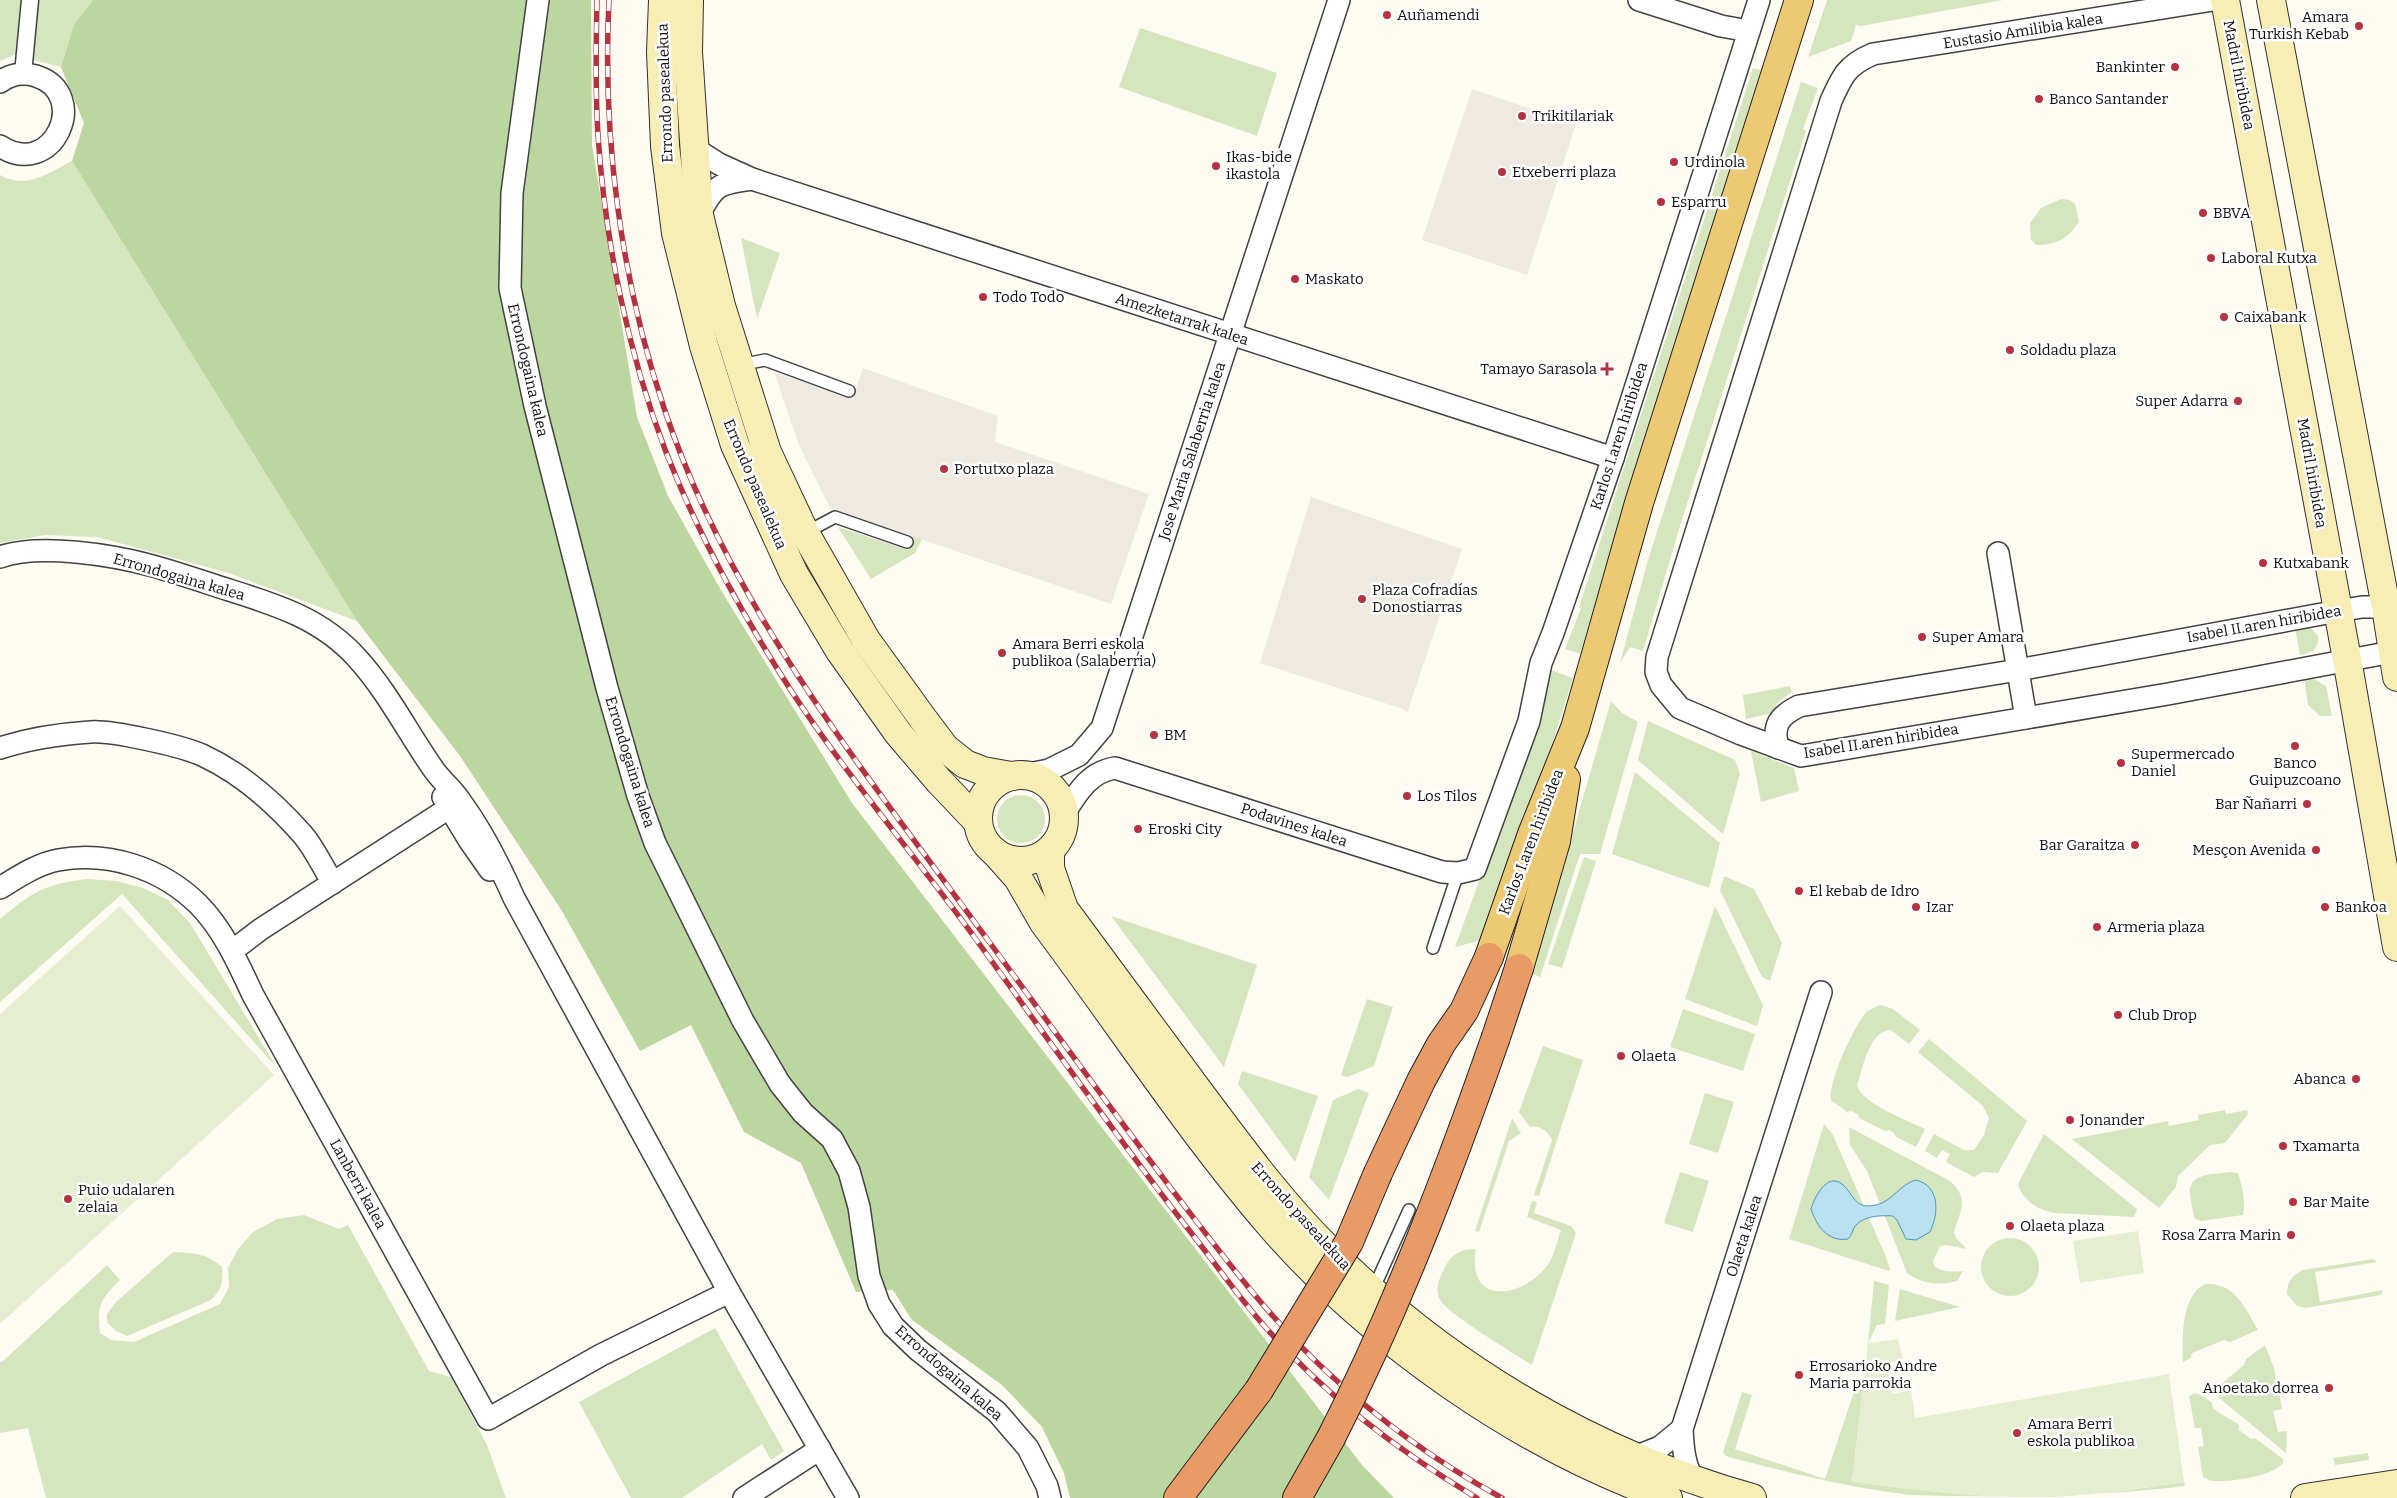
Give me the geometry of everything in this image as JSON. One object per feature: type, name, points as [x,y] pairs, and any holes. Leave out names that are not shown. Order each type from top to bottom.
[{"type":"highway","points":[[1178,1498],[1259,1390],[1349,1242],[1421,1081],[1441,1044],[1464,1010],[1488,957]]},
{"type":"highway","points":[[1297,1498],[1331,1438],[1364,1373],[1417,1254],[1466,1122],[1519,968]]},
{"type":"main road","name":"Errondo pasealekua","points":[[663,0],[661,52],[665,146],[676,233],[704,346],[735,445],[794,574],[840,651],[898,733],[939,781],[978,822]]},
{"type":"main road","name":"Errondo pasealekua","points":[[689,0],[688,52],[700,215],[721,306],[738,365],[767,452],[806,533],[866,640],[945,748],[965,764],[983,772],[1018,776]]},
{"type":"main road","name":"Karlos I.aren hiribidea","points":[[1488,957],[1532,834],[1575,728],[1639,503],[1799,0]]},
{"type":"main road","name":"Madril hiribidea","points":[[2225,0],[2347,659],[2397,948]]},
{"type":"main road","points":[[2271,0],[2391,607],[2396,660]]},
{"type":"main road","name":"Karlos I.aren hiribidea","points":[[1519,968],[1556,841],[1575,728]]},
{"type":"main road","points":[[1018,776],[1041,780],[1055,792],[1064,814],[1063,827],[1058,840],[1050,850],[1037,858],[1023,861],[1008,859],[994,852],[981,834],[978,822],[979,807],[986,793],[997,782],[1018,776]]},
{"type":"main road","name":"Errondo pasealekua","points":[[1050,850],[1050,868],[1055,886],[1064,908],[1077,926],[1253,1164],[1328,1250],[1372,1292],[1466,1364],[1510,1392],[1567,1424],[1635,1457],[1694,1480],[1752,1498]]},
{"type":"main road","name":"Errondo pasealekua","points":[[994,852],[1018,878],[1044,924],[1234,1181],[1313,1271],[1357,1312],[1403,1350],[1451,1385],[1502,1418],[1554,1447],[1668,1498]]},
{"type":"main road","points":[[2305,1498],[2397,1484]]},
{"type":"street","points":[[23,74],[30,0]]},
{"type":"street","name":"Errondogaina kalea","points":[[538,0],[512,193],[510,288],[535,406],[607,688],[638,796],[655,843],[743,1021],[780,1084],[803,1113],[832,1139],[850,1171],[859,1207],[869,1276],[879,1304],[894,1326],[918,1350],[997,1412],[1028,1448],[1047,1486],[1050,1498]]},
{"type":"street","name":"Jose Maria Salaberria kalea","points":[[1018,776],[1049,770],[1079,755],[1102,728],[1339,0]]},
{"type":"street","points":[[1639,0],[1721,26],[1749,31]]},
{"type":"street","name":"Karlos I.aren hiribidea","points":[[1467,871],[1529,721],[1541,663],[1613,458],[1759,0]]},
{"type":"street","name":"Eustasio Amilibia kalea","points":[[1778,748],[1680,708],[1661,685],[1656,672],[1657,657],[1828,111],[1842,78],[1853,64],[1873,54],[2214,0]]},
{"type":"street","points":[[0,82],[6,78],[23,74],[41,78],[54,88],[63,107],[61,129],[47,147],[34,153],[16,154],[0,146]]},
{"type":"street","name":"Amezketarrak kalea","points":[[694,148],[719,164],[752,179],[1613,458]]},
{"type":"street","name":"Amezketarrak kalea","points":[[700,215],[708,198],[719,186],[752,179]]},
{"type":"street","name":"Errondogaina kalea","points":[[0,557],[13,552],[57,552],[120,557],[298,614],[331,634],[358,659],[395,708],[433,769],[460,799],[479,828],[494,854],[514,898],[729,1292],[848,1498]]},
{"type":"street","points":[[1998,553],[2026,718]]},
{"type":"street","name":"Isabel II.aren hiribidea","points":[[2391,607],[2362,607],[2338,611],[2018,670],[1799,706],[1788,712],[1778,723],[1775,735],[1778,748],[1801,756],[2168,694],[2347,659],[2396,660]]},
{"type":"street","points":[[1064,814],[1087,780],[1105,770],[1115,768],[1104,749],[1102,728]]},
{"type":"street","points":[[0,748],[20,742],[92,732],[160,742],[201,754],[240,778],[275,804],[305,837],[333,884]]},
{"type":"street","name":"Podavines kalea","points":[[1115,768],[1442,872],[1467,871]]},
{"type":"street","name":"Errondogaina kalea","points":[[433,769],[448,808],[483,862],[514,898]]},
{"type":"street","points":[[232,951],[261,929],[448,808]]},
{"type":"street","name":"Lanberri kalea","points":[[0,888],[26,871],[57,860],[96,857],[133,864],[170,880],[199,905],[232,951],[253,995],[488,1419],[601,1355],[729,1292]]},
{"type":"street","name":"Olaeta kalea","points":[[1694,1480],[1688,1471],[1684,1455],[1682,1429],[1821,992]]},
{"type":"street","points":[[1635,1457],[1660,1448],[1682,1429]]},
{"type":"street","points":[[744,1498],[820,1449]]},
{"type":"lane","points":[[738,365],[765,360],[849,391]]},
{"type":"lane","points":[[806,533],[835,517],[907,542]]},
{"type":"lane","points":[[1433,948],[1467,871]]},
{"type":"lane","points":[[1372,1292],[1410,1210]]},
{"type":"green space","points":[[0,0],[93,0],[74,24],[61,67],[14,55],[0,61]]},
{"type":"green space","points":[[93,0],[591,0],[592,145],[637,417],[668,496],[722,592],[852,803],[1362,1465],[1394,1498],[1070,1498],[1064,1473],[1042,1427],[1002,1385],[912,1320],[893,1290],[856,1292],[801,1163],[744,1132],[691,1025],[640,1051],[562,911],[460,756],[357,621],[72,161],[84,123],[61,67],[74,24]]},
{"type":"green space","points":[[1827,0],[2003,0],[1861,26],[1856,25],[1851,41],[1808,57]]},
{"type":"green space","points":[[1140,28],[1277,73],[1257,136],[1119,87]]},
{"type":"green space","points":[[1753,68],[1761,70],[1625,502],[1580,654],[1565,649],[1581,608],[1579,607]]},
{"type":"green space","points":[[1801,82],[1818,88],[1803,129],[1806,131],[1680,526],[1643,651],[1630,647],[1620,663],[1648,560]]},
{"type":"green space","points":[[72,161],[357,621],[229,573],[97,537],[45,535],[0,543],[0,175],[19,181],[28,180],[46,175]]},
{"type":"green space","points":[[2061,199],[2070,200],[2075,204],[2079,222],[2061,240],[2050,244],[2036,245],[2031,240],[2030,223],[2041,208]]},
{"type":"green space","points":[[741,238],[780,253],[757,319]]},
{"type":"green space","points":[[838,527],[908,550],[913,536],[922,539],[915,553],[871,579]]},
{"type":"green space","points":[[2310,627],[2318,636],[2316,647],[2311,652],[2300,655],[2295,628]]},
{"type":"green space","points":[[1545,668],[1573,678],[1540,782],[1486,939],[1455,947],[1518,774]]},
{"type":"green space","points":[[2304,677],[2310,677],[2326,686],[2332,716],[2320,716],[2308,705]]},
{"type":"green space","points":[[1790,686],[1792,692],[1777,703],[1772,713],[1746,719],[1743,695]]},
{"type":"green space","points":[[1611,701],[1622,713],[1638,722],[1600,854],[1580,854],[1540,977],[1532,974]]},
{"type":"green space","points":[[1648,721],[1735,760],[1740,774],[1723,834],[1638,760]]},
{"type":"green space","points":[[1751,751],[1794,768],[1799,791],[1761,802]]},
{"type":"green space","points":[[1635,772],[1720,843],[1709,888],[1612,854]]},
{"type":"green space","points":[[1016,795],[1026,795],[1038,802],[1045,814],[1045,824],[1038,836],[1026,843],[1016,843],[1008,839],[1001,832],[997,824],[997,814],[1001,806],[1008,799]]},
{"type":"green space","points":[[1584,857],[1596,861],[1562,968],[1548,964]]},
{"type":"green space","points":[[1724,876],[1754,889],[1782,943],[1770,981],[1762,977],[1720,890]]},
{"type":"green space","points":[[87,879],[116,881],[143,888],[168,900],[190,923],[277,1068],[122,894],[0,1002],[0,919],[21,902],[40,891],[60,884]]},
{"type":"green space","name":"Puio udalaren zelaia","points":[[120,906],[274,1075],[0,1324],[0,1014]]},
{"type":"green space","points":[[1715,906],[1763,1005],[1757,1026],[1685,999]]},
{"type":"green space","points":[[1111,916],[1257,965],[1224,1067]]},
{"type":"green space","points":[[1367,999],[1393,1007],[1374,1066],[1347,1077],[1341,1075]]},
{"type":"green space","points":[[1881,1005],[1893,1009],[1920,1030],[1909,1044],[1891,1030],[1883,1032],[1877,1037],[1864,1061],[1857,1085],[1860,1092],[1876,1105],[1925,1129],[1916,1147],[1896,1137],[1889,1130],[1885,1131],[1859,1118],[1858,1114],[1851,1111],[1847,1112],[1831,1100],[1833,1081],[1853,1032],[1866,1013]]},
{"type":"green space","points":[[1683,1009],[1755,1034],[1743,1071],[1670,1047]]},
{"type":"green space","points":[[1929,1039],[2027,1121],[1998,1173],[1983,1172],[1974,1177],[1946,1162],[1950,1154],[1942,1150],[1937,1158],[1925,1151],[1934,1134],[1964,1150],[1974,1150],[1984,1135],[1989,1118],[1983,1106],[1918,1052]]},
{"type":"green space","points":[[1543,1046],[1583,1060],[1539,1196],[1534,1195],[1552,1140],[1543,1129],[1530,1127],[1519,1112]]},
{"type":"green space","points":[[1242,1071],[1318,1096],[1295,1162],[1238,1084]]},
{"type":"green space","points":[[1358,1089],[1369,1093],[1329,1200],[1309,1177],[1333,1100]]},
{"type":"green space","points":[[1705,1093],[1734,1102],[1718,1153],[1689,1144]]},
{"type":"green space","points":[[2225,1110],[2226,1114],[2247,1110],[2248,1114],[2225,1143],[2210,1145],[2178,1176],[2176,1187],[2159,1208],[2072,1139],[2168,1121],[2169,1126],[2199,1120],[2198,1115]]},
{"type":"green space","points":[[1512,1118],[1521,1133],[1509,1141],[1479,1232],[1475,1231]]},
{"type":"green space","points":[[1824,1124],[1833,1135],[1886,1257],[1889,1271],[1789,1239]]},
{"type":"green space","points":[[1849,1127],[1950,1181],[1956,1187],[1962,1200],[1962,1205],[1954,1232],[1956,1238],[1967,1249],[1946,1245],[1940,1246],[1933,1261],[1935,1267],[1942,1270],[1963,1271],[1957,1281],[1944,1283],[1924,1282],[1907,1273],[1867,1171],[1850,1145]]},
{"type":"green space","points":[[2044,1134],[2137,1209],[2134,1217],[2055,1213],[2043,1210],[2027,1200],[2018,1184]]},
{"type":"green space","points":[[1680,1172],[1709,1181],[1693,1232],[1664,1223]]},
{"type":"green space","points":[[2230,1172],[2238,1173],[2244,1199],[2243,1215],[2201,1221],[2195,1219],[2190,1196],[2192,1183],[2202,1176]]},
{"type":"green space","points":[[1532,1201],[1537,1202],[1534,1213],[1571,1226],[1576,1233],[1532,1365],[1455,1315],[1440,1300],[1438,1287],[1443,1271],[1451,1258],[1466,1250],[1476,1249],[1475,1267],[1479,1280],[1487,1288],[1498,1291],[1510,1290],[1524,1285],[1536,1277],[1547,1266],[1561,1230],[1527,1217]]},
{"type":"green space","points":[[304,1215],[339,1229],[348,1225],[429,1371],[451,1377],[487,1445],[506,1498],[46,1498],[28,1428],[0,1433],[0,1362],[107,1265],[120,1280],[104,1298],[100,1309],[100,1333],[111,1340],[134,1342],[220,1304],[229,1287],[228,1268],[238,1249],[253,1232],[277,1219]]},
{"type":"green space","points":[[2138,1231],[2144,1273],[2080,1283],[2073,1241]]},
{"type":"green space","points":[[2004,1238],[2016,1238],[2031,1246],[2039,1261],[2039,1273],[2031,1288],[2016,1296],[2004,1296],[1989,1288],[1981,1273],[1981,1261],[1989,1246]]},
{"type":"green space","points":[[173,1252],[205,1256],[222,1267],[222,1281],[218,1292],[211,1300],[127,1336],[116,1331],[107,1322],[107,1314],[116,1302]]},
{"type":"green space","points":[[2373,1259],[2377,1262],[2315,1272],[2320,1302],[2383,1290],[2381,1295],[2306,1308],[2297,1306],[2287,1294],[2291,1279],[2303,1270]]},
{"type":"green space","points":[[1874,1281],[1889,1285],[1885,1324],[1877,1325],[1868,1343]]},
{"type":"green space","points":[[2206,1284],[2225,1287],[2232,1292],[2244,1306],[2258,1330],[2230,1342],[2224,1340],[2192,1353],[2191,1358],[2183,1362],[2183,1330],[2187,1307],[2198,1289]]},
{"type":"green space","points":[[1900,1289],[1960,1307],[1895,1321]]},
{"type":"green space","points":[[715,1328],[784,1451],[771,1460],[762,1444],[682,1498],[631,1498],[579,1402]]},
{"type":"green space","points":[[1898,1339],[1903,1359],[1887,1363],[1892,1394],[1911,1390],[1915,1418],[2169,1374],[2184,1482],[2100,1493],[2024,1497],[1950,1493],[1852,1482],[1868,1343]]},
{"type":"green space","points":[[2265,1345],[2274,1368],[2282,1409],[2273,1411],[2278,1432],[2287,1431],[2286,1453],[2212,1392],[2244,1365],[2246,1359]]},
{"type":"green space","points":[[1864,1381],[1852,1481],[1925,1491],[2001,1496],[1911,1495],[1888,1492],[1776,1469],[1732,1458],[1726,1456],[1723,1452],[1742,1392],[1752,1395],[1735,1449],[1825,1479],[1856,1385]]},
{"type":"green space","points":[[2195,1393],[2203,1396],[2212,1403],[2216,1411],[2239,1425],[2239,1430],[2251,1439],[2255,1438],[2283,1459],[2283,1463],[2278,1468],[2262,1475],[2241,1479],[2214,1481],[2203,1477],[2198,1447],[2204,1446],[2201,1428],[2195,1428],[2189,1396]]},
{"type":"green space","points":[[2368,1453],[2369,1460],[2335,1465],[2333,1458]]},
{"type":"green space","points":[[2184,1482],[2185,1486],[2151,1490],[2093,1494]]},
{"type":"green space","points":[[2093,1494],[2049,1497],[2001,1496],[2048,1496]]},
{"type":"shaded area","name":"Etxeberri plaza","points":[[1472,89],[1576,124],[1527,275],[1422,240]]},
{"type":"shaded area","name":"Portutxo plaza","points":[[863,368],[998,416],[995,442],[1149,494],[1111,604],[830,508],[799,445],[774,372],[853,399]]},
{"type":"shaded area","name":"Plaza Cofradías Donostiarras","points":[[1311,497],[1462,549],[1407,713],[1403,709],[1260,663]]},
{"type":"water","points":[[1916,1180],[1930,1188],[1936,1209],[1930,1232],[1916,1240],[1906,1239],[1897,1220],[1893,1216],[1871,1217],[1857,1224],[1848,1239],[1835,1238],[1824,1232],[1816,1222],[1811,1209],[1818,1193],[1831,1181],[1842,1184],[1859,1203],[1869,1206],[1882,1203],[1905,1185]]},
{"type":"railway","points":[[597,0],[596,101],[601,175],[620,296],[640,376],[652,414],[679,484],[707,545],[756,634],[813,724],[975,938],[1134,1158],[1257,1317],[1314,1378],[1366,1422],[1420,1462],[1477,1498]]},
{"type":"railway","points":[[609,0],[608,52],[612,156],[626,260],[637,311],[665,411],[693,484],[727,555],[765,623],[807,689],[897,818],[1173,1191],[1265,1307],[1326,1371],[1367,1407],[1432,1455],[1502,1498]]},
{"type":"place","name":"Auñamendi","points":[[1387,15]]},
{"type":"place","name":"Amara Turkish Kebab","points":[[2359,26]]},
{"type":"place","name":"Bankinter","points":[[2175,67]]},
{"type":"place","name":"Banco Santander","points":[[2039,99]]},
{"type":"place","name":"Trikitilariak","points":[[1522,116]]},
{"type":"place","name":"Urdinola","points":[[1674,162]]},
{"type":"place","name":"Ikas-bide ikastola","points":[[1216,166]]},
{"type":"place","name":"Etxeberri plaza","points":[[1502,172]]},
{"type":"place","name":"Esparru","points":[[1661,202]]},
{"type":"place","name":"BBVA","points":[[2203,213]]},
{"type":"place","name":"Laboral Kutxa","points":[[2211,258]]},
{"type":"place","name":"Maskato","points":[[1295,279]]},
{"type":"place","name":"Todo Todo","points":[[983,297]]},
{"type":"place","name":"Caixabank","points":[[2224,317]]},
{"type":"place","name":"Soldadu plaza","points":[[2010,350]]},
{"type":"place","name":"Tamayo Sarasola","points":[[1607,369]]},
{"type":"place","name":"Super Adarra","points":[[2238,401]]},
{"type":"place","name":"Portutxo plaza","points":[[944,469]]},
{"type":"place","name":"Kutxabank","points":[[2263,563]]},
{"type":"place","name":"Plaza Cofradías Donostiarras","points":[[1362,599]]},
{"type":"place","name":"Super Amara","points":[[1922,637]]},
{"type":"place","name":"Amara Berri eskola publikoa (Salaberria)","points":[[1002,653]]},
{"type":"place","name":"BM","points":[[1154,735]]},
{"type":"place","name":"Banco Guipuzcoano","points":[[2295,746]]},
{"type":"place","name":"Supermercado Daniel","points":[[2121,763]]},
{"type":"place","name":"Los Tilos","points":[[1407,796]]},
{"type":"place","name":"Bar Ñañarri","points":[[2307,804]]},
{"type":"place","name":"Eroski City","points":[[1138,829]]},
{"type":"place","name":"Bar Garaitza","points":[[2135,845]]},
{"type":"place","name":"Mesçon Avenida","points":[[2316,850]]},
{"type":"place","name":"El kebab de Idro","points":[[1799,891]]},
{"type":"place","name":"Izar","points":[[1916,907]]},
{"type":"place","name":"Bankoa","points":[[2325,907]]},
{"type":"place","name":"Armeria plaza","points":[[2097,927]]},
{"type":"place","name":"Club Drop","points":[[2118,1015]]},
{"type":"place","name":"Olaeta","points":[[1621,1056]]},
{"type":"place","name":"Abanca","points":[[2356,1079]]},
{"type":"place","name":"Jonander","points":[[2070,1120]]},
{"type":"place","name":"Txamarta","points":[[2283,1146]]},
{"type":"place","name":"Puio udalaren zelaia","points":[[68,1199]]},
{"type":"place","name":"Bar Maite","points":[[2293,1202]]},
{"type":"place","name":"Olaeta plaza","points":[[2010,1226]]},
{"type":"place","name":"Rosa Zarra Marin","points":[[2291,1235]]},
{"type":"place","name":"Errosarioko Andre Maria parrokia","points":[[1799,1375]]},
{"type":"place","name":"Anoetako dorrea","points":[[2329,1388]]},
{"type":"place","name":"Amara Berri eskola publikoa","points":[[2017,1433]]}]
